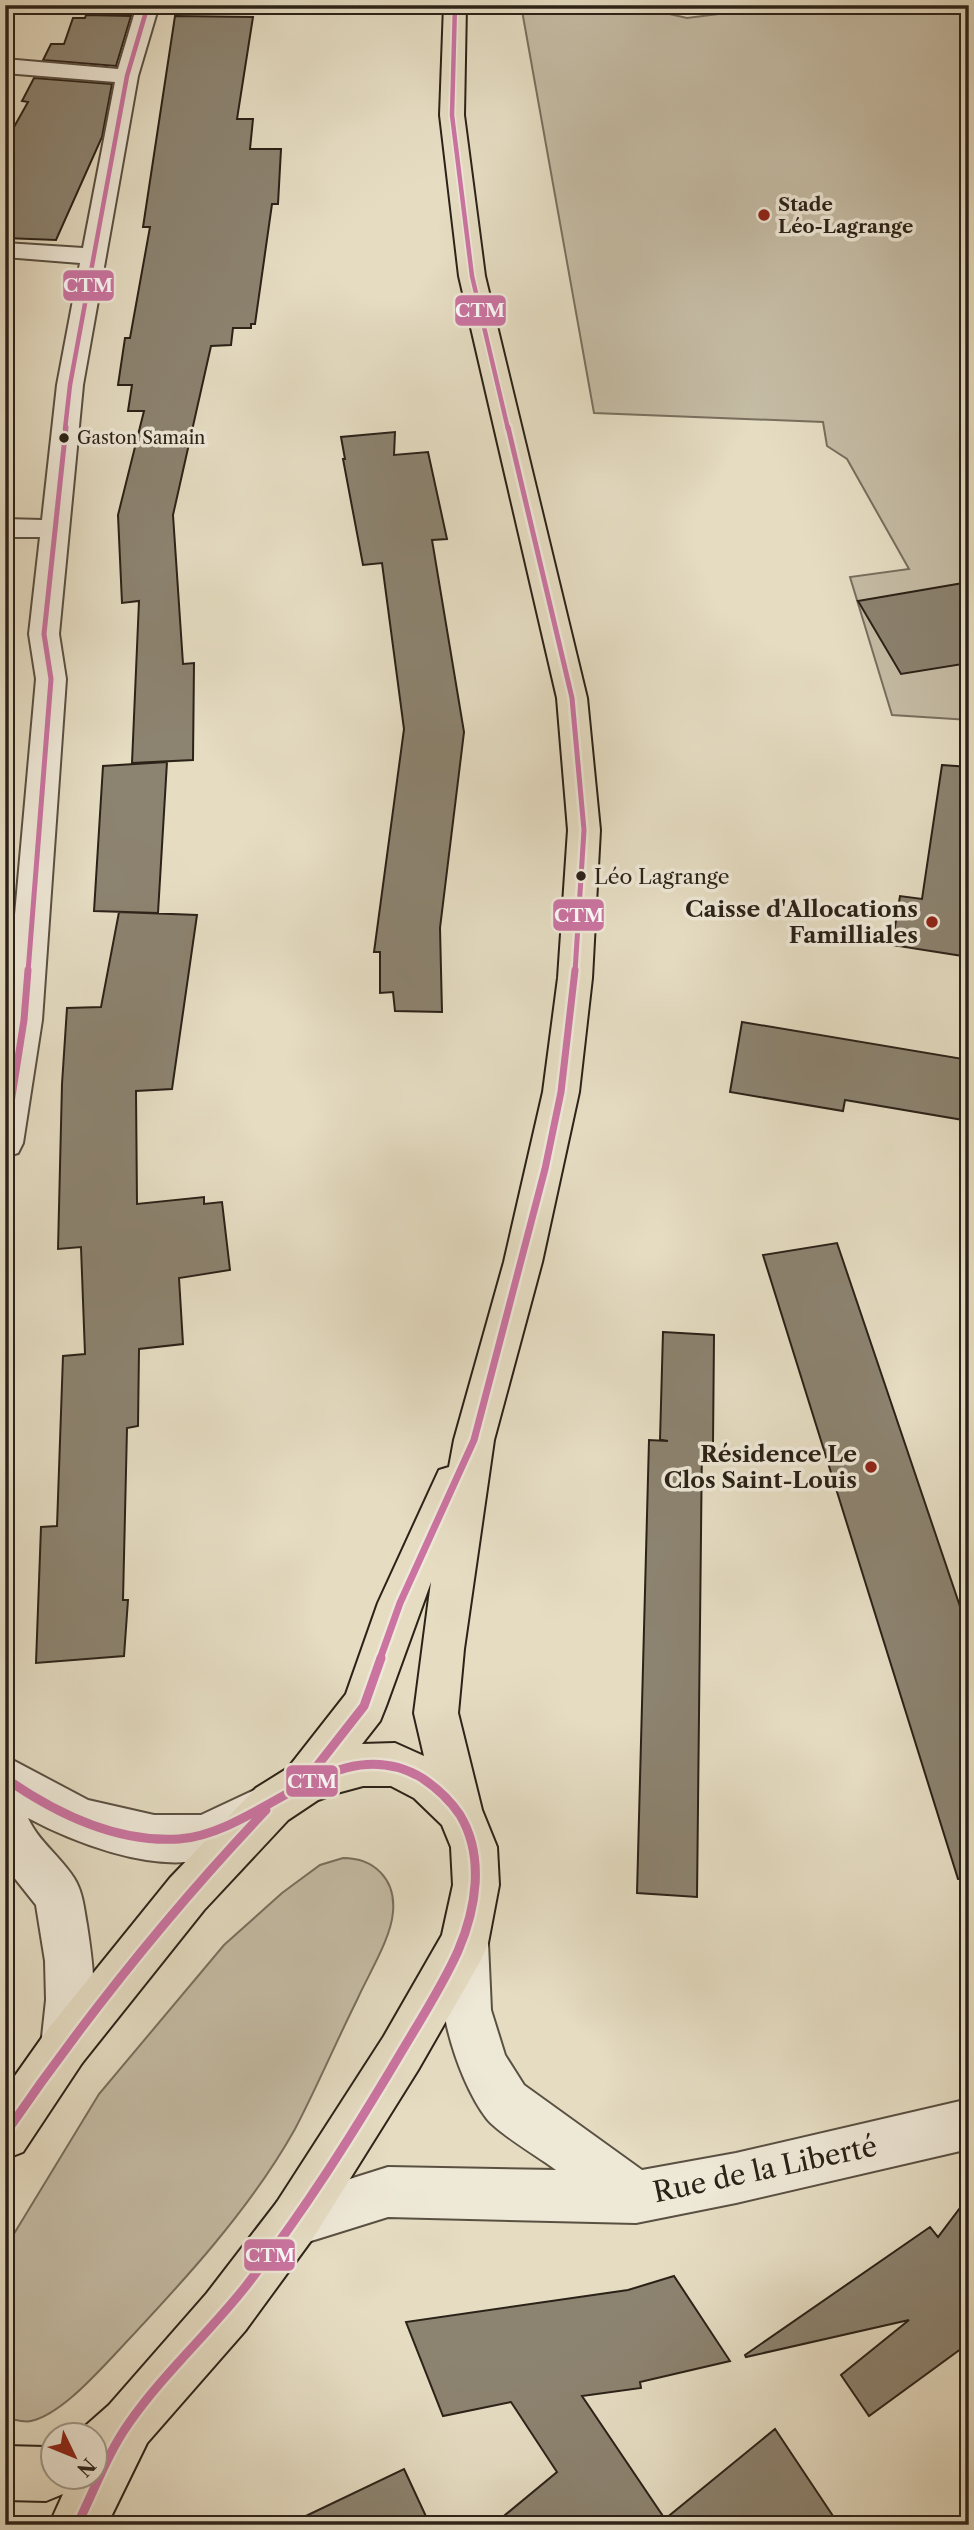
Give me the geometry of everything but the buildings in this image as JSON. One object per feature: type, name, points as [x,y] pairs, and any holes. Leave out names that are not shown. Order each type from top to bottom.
[{"type":"main road","points":[[77,2525],[111,2439],[226,2312],[295,2220],[401,2053],[464,1943],[476,1885],[474,1847],[459,1810],[436,1713],[442,1649],[474,1440],[523,1262],[561,1093],[575,978],[584,830],[572,698],[472,276],[452,115],[455,5]]},
{"type":"main road","points":[[5,2134],[65,2046],[187,1894],[287,1794],[365,1706],[400,1603],[474,1440]]},
{"type":"main road","points":[[287,1794],[363,1765],[394,1764],[430,1783],[459,1810]]},
{"type":"main road","points":[[5,2473],[38,2474]]},
{"type":"street","points":[[5,1143],[15,1020],[51,679],[44,634],[70,385],[127,76],[148,5]]},
{"type":"street","points":[[5,66],[127,76]]},
{"type":"street","points":[[5,250],[94,256]]},
{"type":"street","points":[[5,528],[54,529]]},
{"type":"street","points":[[5,1778],[25,1793],[74,1818],[106,1829],[151,1838],[202,1837],[287,1794]]},
{"type":"street","points":[[5,1819],[15,1842],[58,1895],[69,1961],[70,2000],[65,2046]]},
{"type":"street","name":"Rue de la Liberté","points":[[464,1943],[467,2010],[484,2066],[506,2104],[636,2197],[736,2178],[969,2124]]},
{"type":"street","points":[[295,2220],[388,2192],[636,2197]]},
{"type":"shaded area","name":"Stade Léo-Lagrange","points":[[521,5],[542,5],[580,14],[589,5],[629,5],[687,18],[790,5],[969,5],[969,720],[892,715],[850,577],[909,569],[847,459],[827,446],[823,422],[594,413]]},
{"type":"shaded area","points":[[343,1858],[373,1866],[387,1880],[393,1900],[391,1923],[378,1957],[311,2097],[277,2159],[213,2246],[88,2382],[66,2402],[42,2417],[28,2421],[5,2418],[5,2248],[99,2094],[224,1945],[282,1893],[320,1865]]},
{"type":"transit line","name":"CTM","points":[[5,1141],[24,1020],[51,679],[44,634],[70,385],[127,76],[148,5]]},
{"type":"transit line","name":"CTM","points":[[303,1784],[364,1706],[400,1603],[474,1440],[545,1169],[561,1092],[575,978],[584,830],[572,698],[472,276],[452,115],[455,5]]},
{"type":"transit line","name":"CTM","points":[[5,1778],[48,1806],[97,1827],[123,1834],[175,1839],[212,1833],[328,1774],[349,1767],[392,1764],[424,1780],[452,1804],[466,1827],[475,1865],[473,1902],[463,1939],[446,1974],[374,2098],[295,2220],[259,2269],[129,2423],[108,2459],[77,2525]]},
{"type":"transit line","name":"CTM","points":[[5,2134],[65,2048],[129,1966],[195,1886],[266,1810]]},
{"type":"place","name":"Stade Léo-Lagrange","points":[[764,215]]},
{"type":"place","name":"Gaston Samain","points":[[64,438]]},
{"type":"place","name":"Léo Lagrange","points":[[581,876]]},
{"type":"place","name":"Caisse d'Allocations Familliales","points":[[932,922]]},
{"type":"place","name":"Résidence Le Clos Saint-Louis","points":[[871,1467]]}]
